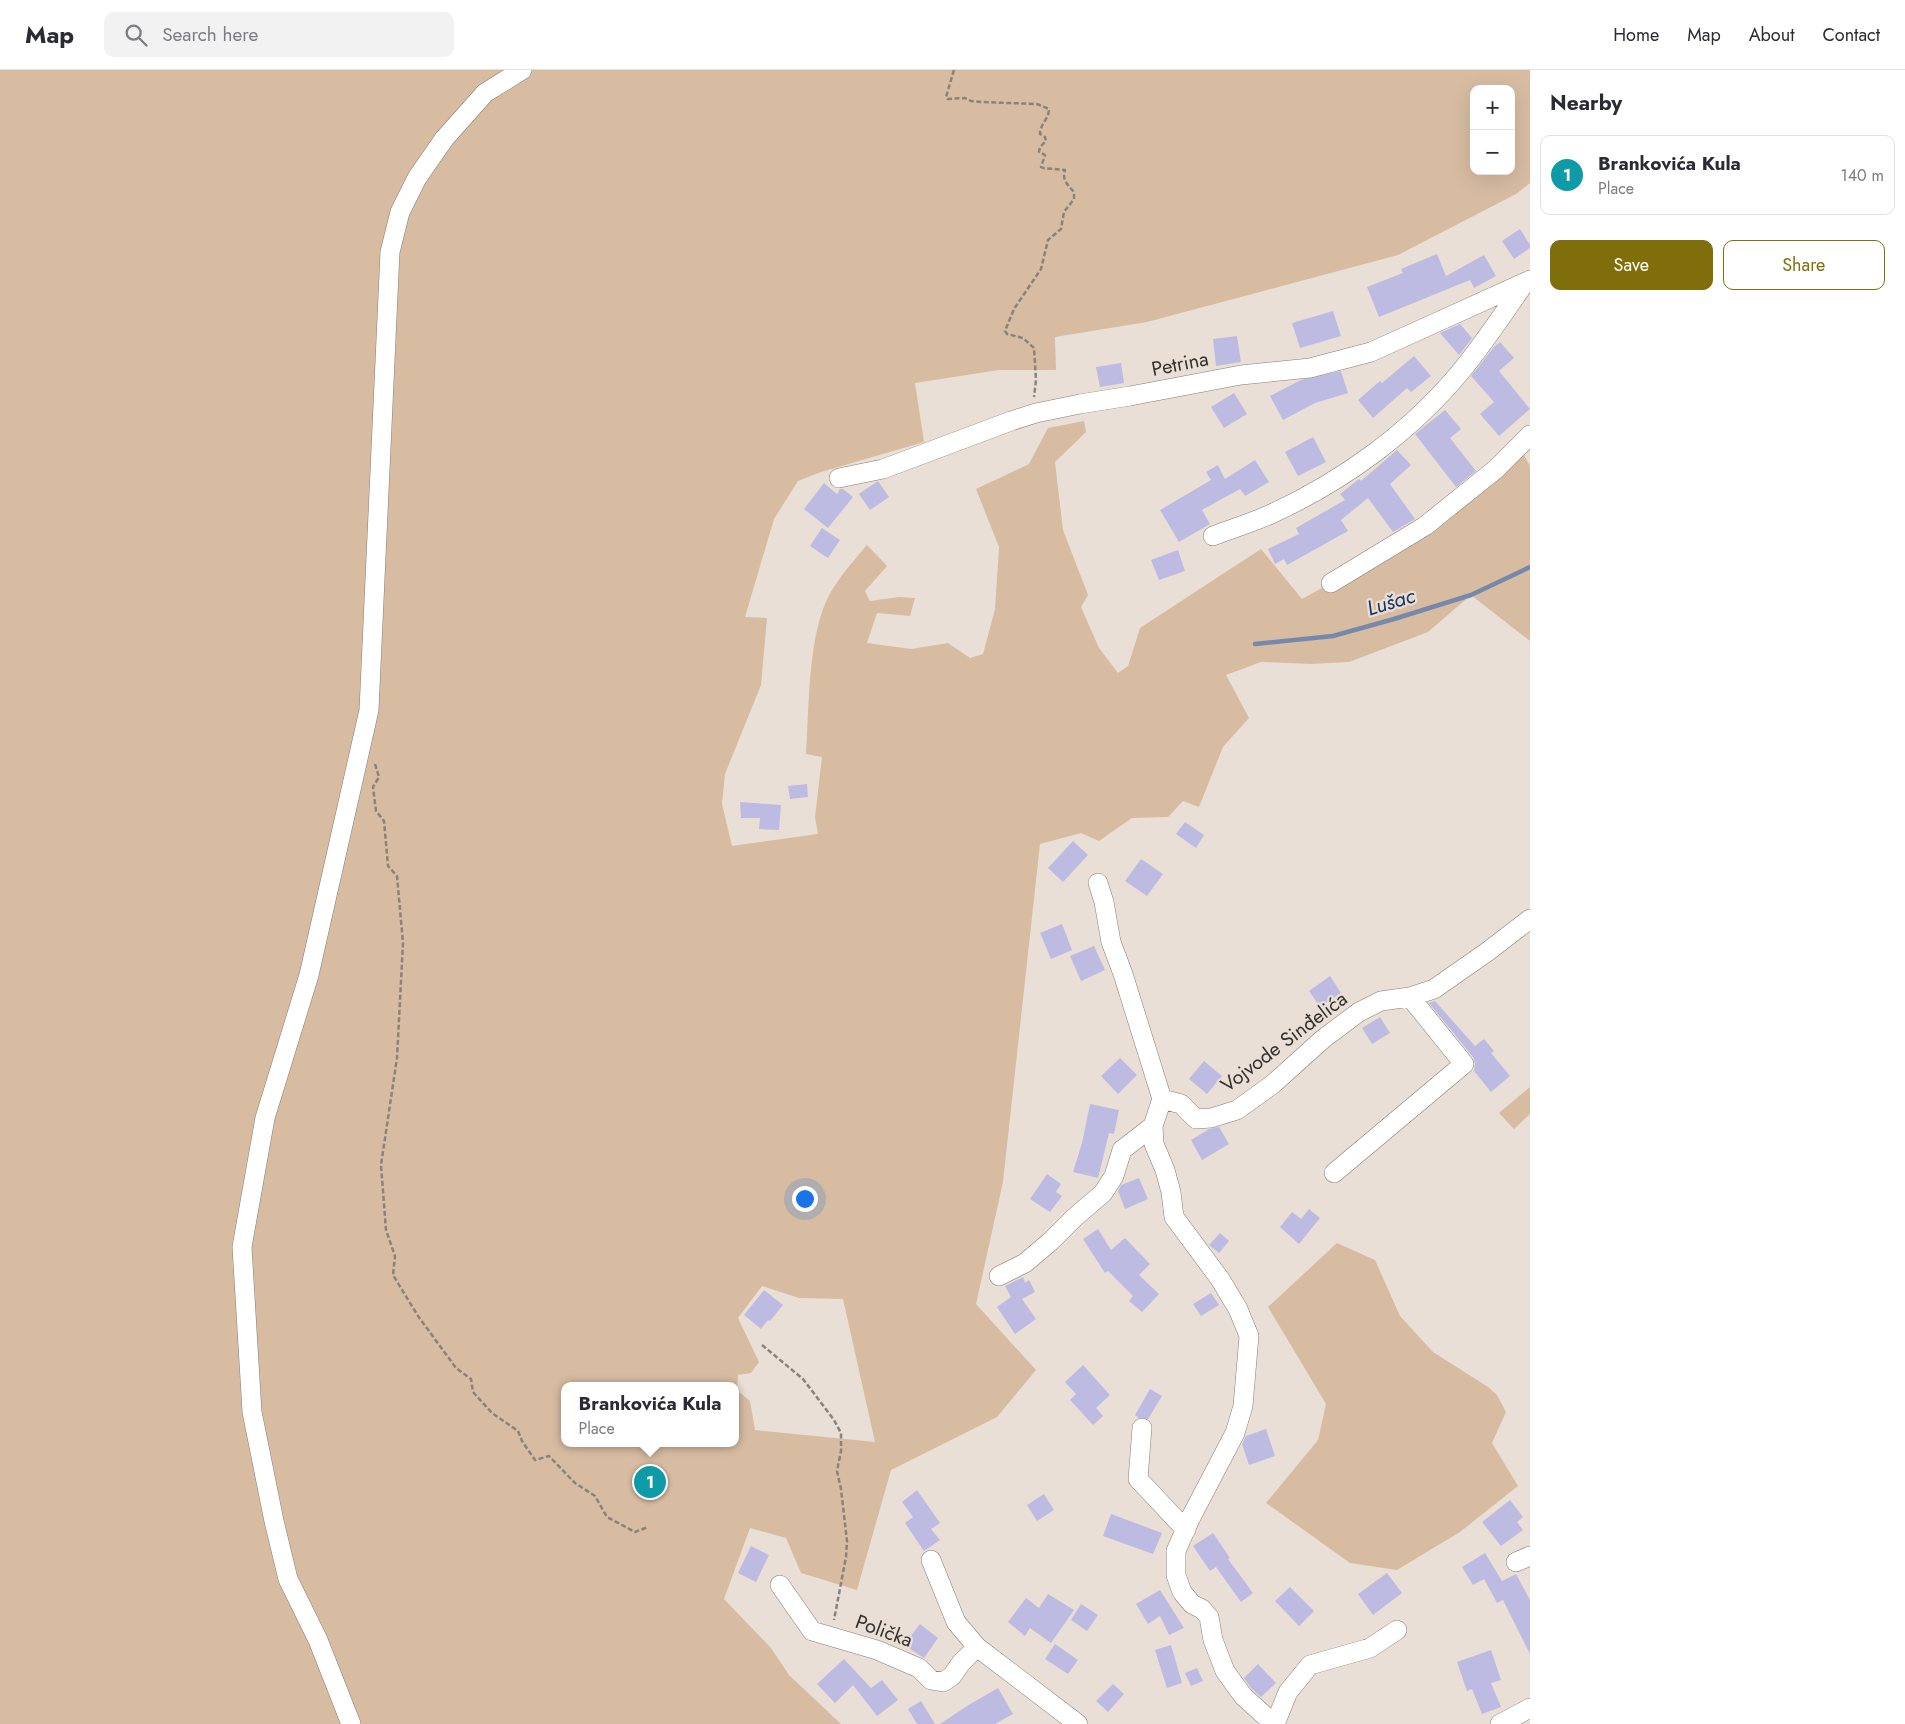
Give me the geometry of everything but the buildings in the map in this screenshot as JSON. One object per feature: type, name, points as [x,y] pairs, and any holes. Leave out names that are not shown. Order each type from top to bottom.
[{"type":"street","points":[[351,1724],[318,1640],[288,1579],[274,1521],[252,1412],[242,1247],[265,1118],[309,975],[369,710],[390,252],[400,212],[417,178],[444,139],[484,93],[522,70]]},
{"type":"street","name":"Petrina","points":[[839,478],[883,469],[1011,420],[1036,413],[1241,375],[1310,368],[1371,352],[1527,282]]},
{"type":"street","name":"Petrina","points":[[1212,536],[1277,511],[1323,487],[1374,454],[1420,414],[1461,370],[1527,282]]},
{"type":"street","points":[[1331,583],[1426,526],[1496,469],[1530,435]]},
{"type":"street","points":[[1098,883],[1104,902],[1110,942],[1123,974],[1162,1100],[1153,1126],[1154,1144],[1165,1170],[1171,1192],[1174,1217],[1229,1294],[1238,1309],[1249,1336],[1243,1406],[1236,1433],[1176,1551],[1176,1575],[1182,1592],[1192,1604],[1202,1609],[1209,1617],[1213,1640],[1225,1671],[1243,1696],[1275,1724],[1288,1692],[1310,1665],[1370,1648],[1397,1630]]},
{"type":"street","name":"Vojvode Sinđelića","points":[[1162,1100],[1181,1104],[1196,1119],[1211,1118],[1237,1110],[1273,1084],[1324,1039],[1359,1012],[1381,1001],[1410,997],[1434,989],[1530,919]]},
{"type":"street","points":[[1334,1173],[1464,1064],[1410,997]]},
{"type":"street","points":[[999,1276],[1025,1263],[1051,1241],[1075,1216],[1103,1193],[1114,1176],[1122,1150],[1153,1126]]},
{"type":"street","points":[[1142,1428],[1138,1479],[1186,1530]]},
{"type":"street","points":[[931,1560],[956,1622],[977,1647],[1072,1721]]},
{"type":"street","name":"Polička","points":[[780,1585],[812,1631],[878,1650],[919,1668],[931,1680],[943,1682],[952,1676],[961,1663],[977,1647]]},
{"type":"street","points":[[1500,1724],[1530,1708]]},
{"type":"path","points":[[954,70],[946,97],[948,100],[965,98],[981,102],[1037,104],[1049,109],[1049,114],[1040,129],[1040,134],[1046,141],[1040,147],[1039,152],[1045,155],[1041,166],[1043,168],[1065,170],[1063,176],[1065,183],[1074,192],[1074,199],[1064,212],[1061,230],[1048,240],[1041,268],[1014,309],[1005,331],[1007,334],[1023,338],[1034,348],[1036,380],[1033,393],[1036,413]]},
{"type":"path","points":[[374,761],[379,777],[373,787],[376,811],[384,821],[388,866],[397,876],[403,944],[397,1058],[381,1165],[386,1230],[395,1256],[393,1275],[418,1316],[456,1368],[471,1379],[473,1392],[492,1413],[518,1431],[522,1441],[535,1460],[549,1456],[575,1483],[596,1496],[607,1517],[613,1521],[635,1532],[648,1527]]},
{"type":"path","points":[[762,1345],[803,1378],[834,1420],[841,1433],[841,1452],[837,1471],[848,1541],[834,1619],[834,1628],[839,1638]]},
{"type":"shaded area","points":[[0,70],[518,70],[506,76],[398,212],[367,710],[240,1247],[272,1521],[349,1724],[0,1724]]},
{"type":"shaded area","points":[[527,70],[1530,70],[1530,183],[1516,194],[1398,255],[1147,322],[1055,337],[1056,370],[999,370],[915,383],[924,442],[821,472],[798,481],[774,519],[745,617],[767,618],[761,685],[725,774],[722,804],[732,846],[818,834],[815,817],[822,757],[806,754],[810,678],[815,638],[819,620],[833,588],[867,545],[887,566],[865,591],[870,601],[899,597],[915,598],[910,616],[877,613],[867,643],[911,649],[948,643],[970,658],[983,654],[995,609],[999,547],[976,489],[1029,464],[1048,428],[1084,421],[1086,432],[1055,462],[1063,530],[1088,595],[1081,607],[1099,648],[1118,673],[1128,666],[1140,628],[1261,549],[1302,599],[1331,583],[1519,446],[1530,466],[1530,641],[1471,595],[1428,632],[1349,662],[1311,664],[1261,662],[1226,675],[1249,718],[1223,747],[1199,807],[1183,801],[1168,817],[1132,818],[1099,841],[1081,833],[1040,844],[1003,1182],[976,1304],[1036,1370],[997,1417],[891,1470],[857,1590],[801,1573],[786,1538],[750,1528],[724,1599],[771,1648],[789,1675],[841,1724],[353,1724],[290,1578],[254,1412],[244,1247],[267,1119],[350,808],[378,539],[402,213],[486,94]],"holes":[[[762,1286],[799,1298],[843,1299],[875,1442],[755,1430],[750,1401],[739,1392],[739,1447],[561,1447],[561,1382],[738,1382],[738,1375],[751,1373],[759,1362],[738,1318]]]},
{"type":"shaded area","points":[[1530,1087],[1530,1114],[1514,1129],[1499,1113]]},
{"type":"shaded area","points":[[1337,1243],[1375,1260],[1400,1316],[1433,1352],[1488,1387],[1497,1395],[1506,1412],[1492,1443],[1518,1486],[1460,1532],[1397,1570],[1350,1563],[1266,1503],[1318,1440],[1326,1404],[1268,1307]]},
{"type":"waterway","name":"Lušac","points":[[1255,644],[1333,636],[1394,619],[1471,595],[1530,567]]},
{"type":"place","name":"Brankovića Kula","points":[[650,1482]]}]
